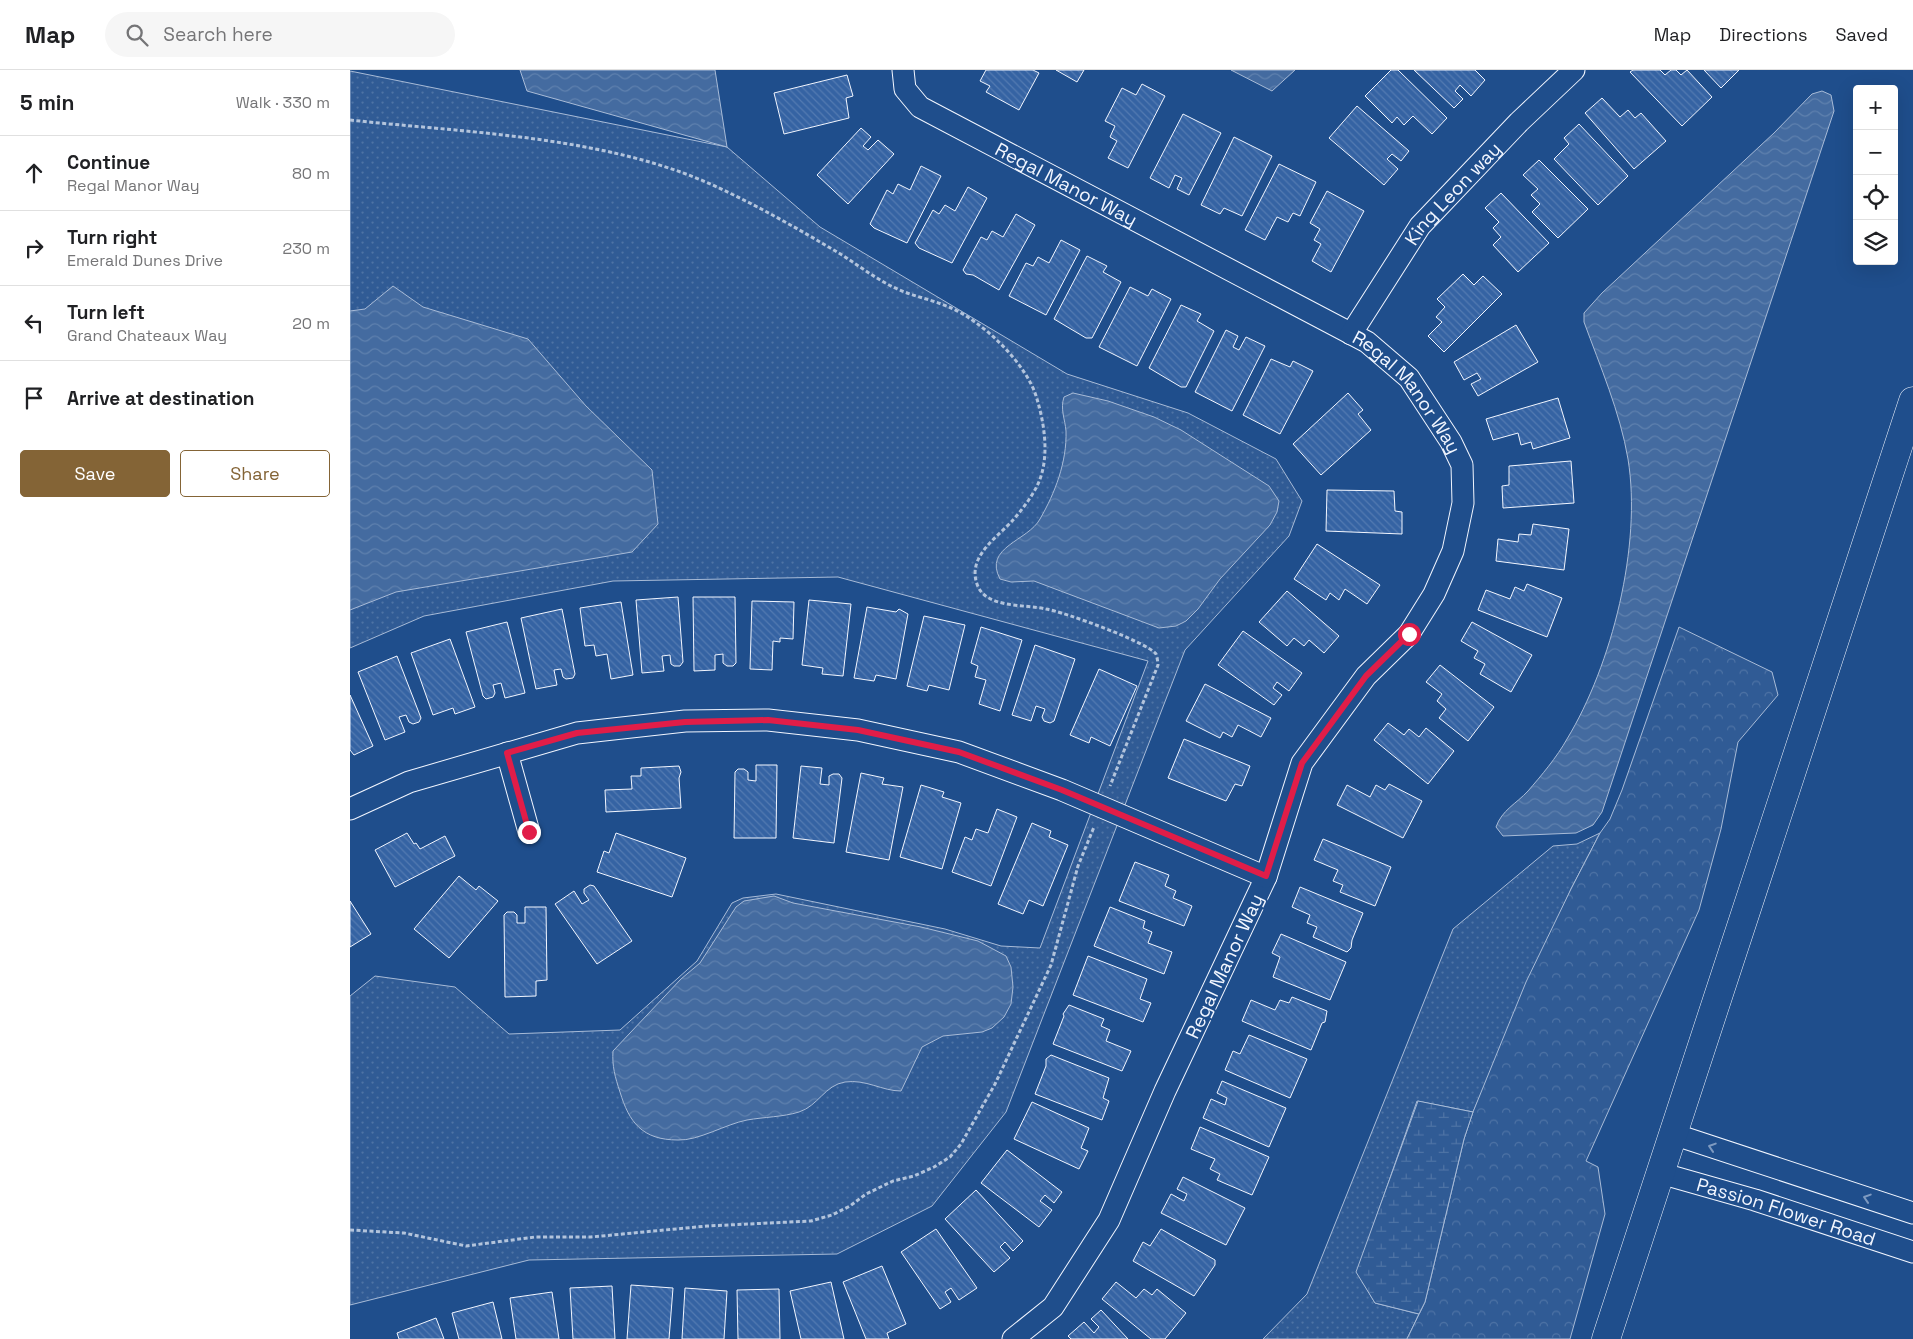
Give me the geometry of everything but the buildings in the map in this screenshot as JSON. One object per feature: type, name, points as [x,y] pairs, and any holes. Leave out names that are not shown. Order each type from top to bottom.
[{"type":"main road","points":[[1606,1339],[1913,401]]},
{"type":"street","name":"Regal Manor Way","points":[[903,70],[905,89],[920,107],[1367,342],[1409,378],[1451,442],[1462,465],[1463,503],[1453,551],[1429,602],[1409,634],[1366,676],[1302,763],[1266,876],[1165,1091],[1109,1220],[1053,1307],[1014,1339]]},
{"type":"street","name":"King Leon way","points":[[1351,334],[1420,226],[1519,122],[1574,70]]},
{"type":"street","points":[[350,809],[409,782],[577,733],[685,722],[768,720],[858,730],[959,752],[1102,807],[1266,876]]},
{"type":"street","points":[[507,753],[529,832]]},
{"type":"street","name":"Passion Flower Road","points":[[1673,1134],[1913,1213]]},
{"type":"street","name":"Passion Flower Road","points":[[1660,1172],[1754,1200],[1913,1252]]},
{"type":"path","points":[[350,120],[603,149],[657,165],[715,186],[808,235],[889,285],[914,297],[948,306],[980,324],[1024,372],[1036,395],[1046,452],[1038,485],[1014,519],[984,549],[978,559],[977,584],[983,593],[992,600],[1048,609],[1080,619],[1141,645],[1156,655],[1158,666],[1078,866],[1051,964],[995,1084],[961,1144],[950,1157],[914,1176],[893,1181],[866,1194],[850,1206],[832,1215],[811,1221],[707,1226],[591,1237],[535,1237],[466,1246],[404,1234],[350,1230]]},
{"type":"green space","points":[[350,71],[727,147],[820,227],[1067,374],[1188,413],[1276,459],[1302,501],[1289,536],[1185,650],[1006,1112],[932,1206],[837,1254],[529,1260],[350,1305],[350,996],[375,976],[455,987],[509,1034],[620,1030],[697,961],[732,903],[743,898],[776,894],[945,929],[1001,946],[1040,948],[1148,661],[838,577],[613,581],[424,616],[350,648]]},
{"type":"green space","points":[[1679,627],[1772,672],[1778,695],[1738,742],[1721,829],[1699,910],[1586,1161],[1598,1167],[1605,1214],[1570,1339],[1407,1339],[1425,1302],[1464,1139],[1473,1112],[1526,982],[1571,889],[1600,833],[1610,819]]},
{"type":"green space","points":[[1600,833],[1571,889],[1473,1112],[1417,1101],[1357,1272],[1375,1303],[1419,1314],[1407,1339],[1263,1339],[1307,1294],[1453,929],[1553,846],[1577,844]]},
{"type":"green space","points":[[1418,1101],[1473,1112],[1464,1139],[1425,1302],[1419,1314],[1375,1303],[1356,1272]]},
{"type":"water","points":[[520,70],[715,70],[727,147],[527,91]]},
{"type":"water","points":[[1231,70],[1295,70],[1272,91]]},
{"type":"water","points":[[1822,91],[1831,95],[1834,111],[1602,812],[1593,825],[1576,833],[1503,836],[1496,827],[1502,816],[1528,791],[1549,766],[1563,746],[1583,709],[1610,641],[1620,604],[1627,566],[1631,529],[1631,493],[1628,459],[1615,407],[1584,322],[1584,313],[1602,293],[1774,133],[1812,94]]},
{"type":"water","points":[[393,286],[423,307],[528,339],[586,406],[652,470],[658,524],[632,552],[396,592],[350,610],[350,311],[365,309]]},
{"type":"water","points":[[1073,393],[1108,401],[1154,417],[1181,430],[1269,486],[1279,501],[1277,512],[1270,525],[1220,579],[1198,609],[1186,621],[1176,626],[1159,628],[1034,581],[1011,582],[1000,579],[996,568],[997,559],[1009,545],[1034,527],[1055,488],[1062,466],[1066,443],[1063,401],[1064,397]]},
{"type":"water","points":[[774,896],[793,903],[921,927],[978,941],[1006,956],[1011,967],[1013,987],[1011,1004],[1004,1017],[992,1028],[982,1032],[943,1036],[922,1047],[901,1091],[860,1082],[845,1082],[832,1087],[806,1109],[793,1114],[747,1120],[686,1140],[666,1139],[646,1133],[633,1120],[624,1103],[614,1071],[613,1051],[681,979],[700,963],[736,907],[744,901]]},
{"type":"route","points":[[529,832],[507,753],[577,733],[685,722],[768,720],[858,730],[959,752],[1062,790],[1266,876],[1302,763],[1366,676],[1409,634]]}]
